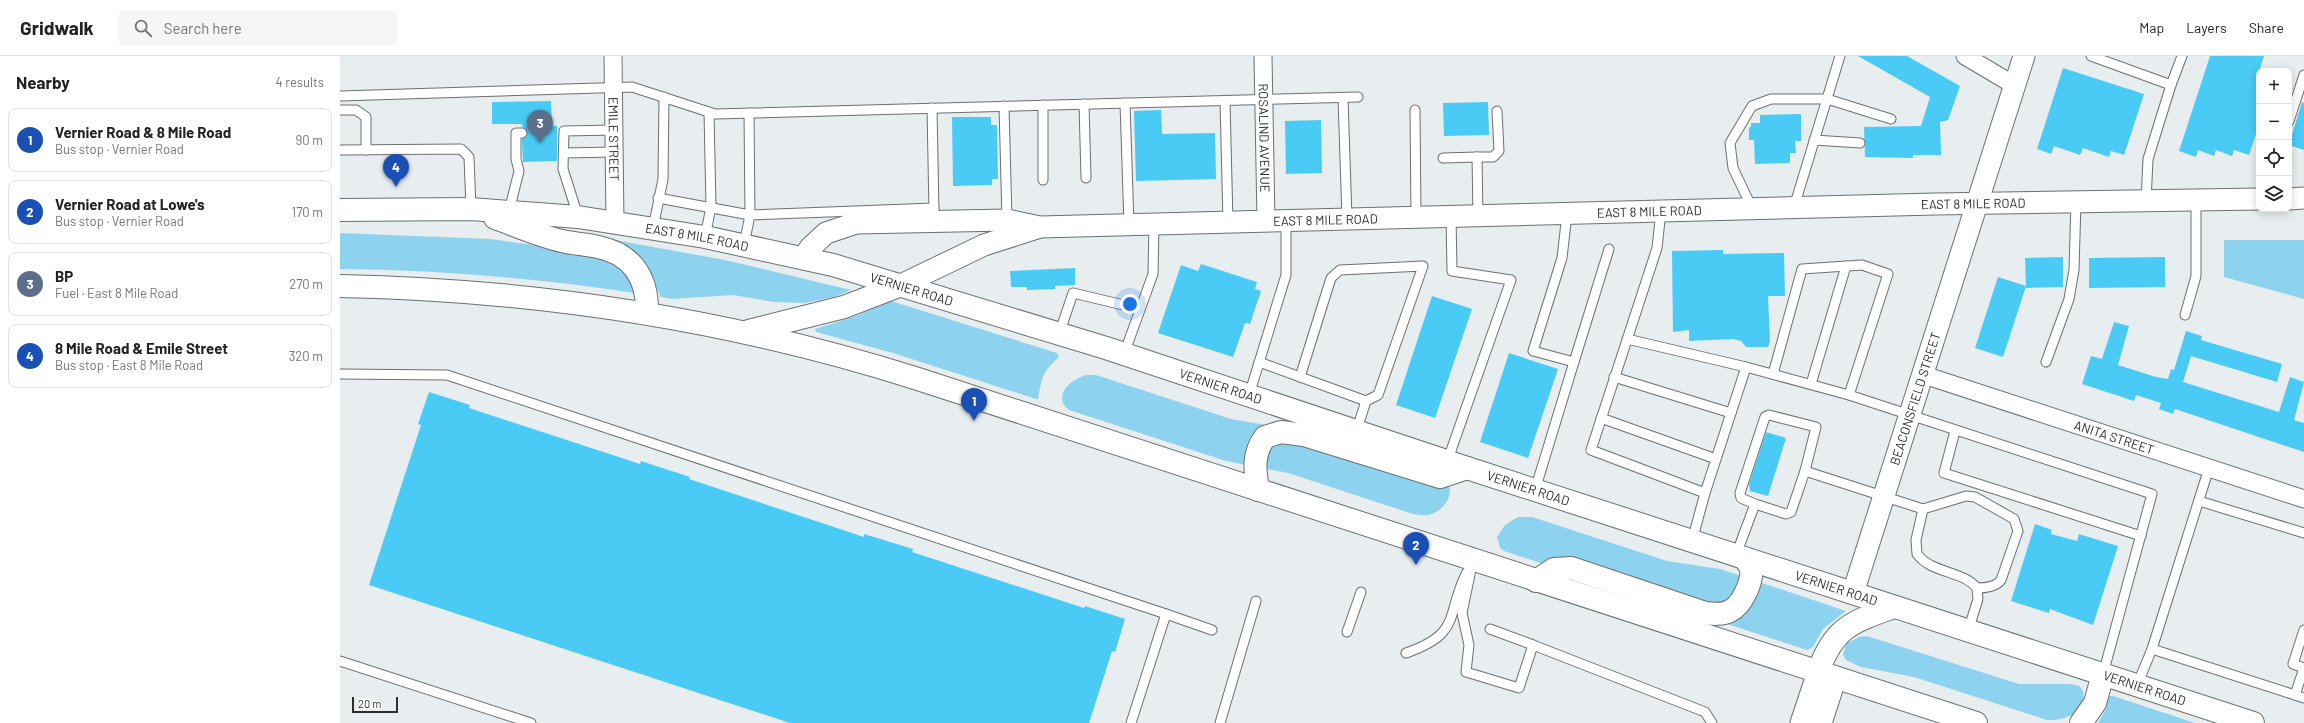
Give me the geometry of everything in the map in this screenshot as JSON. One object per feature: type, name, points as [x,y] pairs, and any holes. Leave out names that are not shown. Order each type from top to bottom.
[{"type":"highway","name":"EAST 8 MILE ROAD","points":[[340,210],[471,209],[578,217],[705,237],[803,258]]},
{"type":"highway","points":[[471,209],[561,241],[597,247],[620,254],[636,270],[643,280],[646,290],[647,313]]},
{"type":"highway","name":"VERNIER ROAD","points":[[803,258],[901,285],[1249,395],[1356,432],[2252,723]]},
{"type":"highway","points":[[744,332],[844,307],[901,285]]},
{"type":"highway","points":[[340,286],[466,292],[572,302],[647,313],[744,332],[879,367],[1976,723]]},
{"type":"highway","points":[[1258,490],[1254,466],[1256,452],[1265,437],[1281,432],[1304,435],[1440,477],[1457,465]]},
{"type":"highway","points":[[1536,581],[1554,569],[1571,568],[1705,613],[1716,614],[1729,611],[1737,606],[1744,596],[1751,576],[1751,567],[1740,556]]},
{"type":"highway","points":[[1827,675],[1824,655],[1837,635],[1856,622],[1894,606]]},
{"type":"highway","points":[[2081,723],[2095,703],[2103,674]]},
{"type":"street","name":"EMILE STREET","points":[[613,56],[616,222]]},
{"type":"street","name":"ROSALIND AVENUE","points":[[1263,56],[1264,100],[1276,221]]},
{"type":"street","points":[[1965,56],[2014,85]]},
{"type":"street","name":"BEACONSFIELD STREET","points":[[1853,593],[1910,414],[1924,375],[1976,203],[2024,56]]},
{"type":"street","points":[[2292,198],[2304,198]]},
{"type":"street","name":"EAST 8 MILE ROAD","points":[[803,258],[810,248],[826,233],[846,225],[934,215],[1007,220],[1040,227],[1794,207],[2256,199]]},
{"type":"street","name":"EAST 8 MILE ROAD","points":[[901,285],[984,245],[1040,227]]},
{"type":"street","name":"ANITA STREET","points":[[1924,375],[2304,499]]},
{"type":"street","points":[[1802,723],[1827,675]]},
{"type":"street","points":[[1821,723],[1827,675]]},
{"type":"lane","points":[[1794,207],[1840,56]]},
{"type":"lane","points":[[2091,56],[2171,85]]},
{"type":"lane","points":[[2146,202],[2148,159],[2171,85],[2182,56]]},
{"type":"lane","points":[[2292,111],[2304,77]]},
{"type":"lane","points":[[340,96],[632,87],[715,114],[1358,97]]},
{"type":"lane","points":[[653,228],[663,179],[664,97]]},
{"type":"lane","points":[[1343,98],[1347,219]]},
{"type":"lane","points":[[1752,208],[1733,168],[1730,143],[1752,106],[1771,99],[1826,99],[1891,119]]},
{"type":"lane","points":[[1225,101],[1228,222]]},
{"type":"lane","points":[[1125,103],[1129,225]]},
{"type":"lane","points":[[1084,104],[1086,178]]},
{"type":"lane","points":[[1004,106],[1007,220]]},
{"type":"lane","points":[[1042,106],[1043,180]]},
{"type":"lane","points":[[658,198],[750,215],[934,215],[932,108]]},
{"type":"lane","points":[[340,110],[356,110],[366,117],[366,150]]},
{"type":"lane","points":[[1415,110],[1416,217]]},
{"type":"lane","points":[[1443,158],[1494,157],[1499,151],[1497,110]]},
{"type":"lane","points":[[705,237],[711,207],[709,112]]},
{"type":"lane","points":[[744,245],[750,215],[749,113]]},
{"type":"lane","points":[[578,217],[563,169],[561,131],[614,130]]},
{"type":"lane","points":[[509,211],[519,171],[519,145],[516,133],[522,133]]},
{"type":"lane","points":[[1814,140],[1860,143]]},
{"type":"lane","points":[[340,150],[461,149],[469,157],[471,209]]},
{"type":"lane","points":[[562,151],[615,152]]},
{"type":"lane","points":[[1478,157],[1478,216]]},
{"type":"lane","points":[[2185,315],[2196,276],[2196,200]]},
{"type":"lane","points":[[2046,362],[2069,299],[2074,270],[2076,202]]},
{"type":"lane","points":[[1661,211],[1657,248],[1591,450],[1705,493]]},
{"type":"lane","points":[[1567,214],[1562,258],[1533,351],[1574,362]]},
{"type":"lane","points":[[1451,216],[1452,271],[1511,280],[1457,465]]},
{"type":"lane","points":[[1249,395],[1286,275],[1276,221]]},
{"type":"lane","points":[[1124,355],[1153,274],[1154,224]]},
{"type":"lane","points":[[1534,490],[1609,249]]},
{"type":"lane","points":[[1773,374],[1802,269],[1862,265],[1888,274],[1850,395]]},
{"type":"lane","points":[[1300,377],[1331,278],[1340,270],[1423,266],[1378,395],[1366,401],[1356,432]]},
{"type":"lane","points":[[1811,384],[1846,266]]},
{"type":"lane","points":[[1058,334],[1073,293],[1140,309]]},
{"type":"lane","points":[[1627,339],[1746,367],[1850,395],[1910,414],[1955,431],[2152,494],[2103,674]]},
{"type":"lane","points":[[1259,362],[1366,401]]},
{"type":"lane","points":[[1692,541],[1705,493],[1746,367]]},
{"type":"lane","points":[[340,374],[447,375],[1212,630]]},
{"type":"lane","points":[[1614,377],[1731,414]]},
{"type":"lane","points":[[1767,415],[1816,428],[1805,471],[1789,513],[1755,504],[1741,498],[1740,493],[1767,415]]},
{"type":"lane","points":[[1601,418],[1716,459]]},
{"type":"lane","points":[[1955,431],[1944,473],[2141,536]]},
{"type":"lane","points":[[2137,685],[2152,648],[2209,468]]},
{"type":"lane","points":[[1805,471],[1923,509],[1966,496],[1975,497],[2014,519],[2018,531],[2001,580],[1998,584],[1990,587],[1977,588]]},
{"type":"lane","points":[[2199,501],[2304,534]]},
{"type":"lane","points":[[1740,556],[1755,504]]},
{"type":"lane","points":[[1923,509],[1916,540],[1917,554],[1929,565],[1970,582],[1977,588],[1978,599],[1968,631]]},
{"type":"lane","points":[[1406,653],[1430,643],[1444,632],[1451,620],[1461,584],[1473,560]]},
{"type":"lane","points":[[1473,560],[1462,613],[1469,645],[1466,672],[1519,688],[1533,645]]},
{"type":"lane","points":[[1346,632],[1361,592]]},
{"type":"lane","points":[[1220,723],[1256,601]]},
{"type":"lane","points":[[1131,723],[1166,614]]},
{"type":"lane","points":[[1490,629],[1705,712],[1712,723]]},
{"type":"lane","points":[[2152,648],[2300,697],[2304,668],[2293,664],[2304,630]]},
{"type":"lane","points":[[340,661],[531,723]]},
{"type":"shaded area","points":[[340,233],[491,239],[605,255],[629,273],[635,293],[525,279],[414,271],[340,269]]},
{"type":"shaded area","points":[[609,239],[725,260],[851,290],[834,297],[804,303],[774,302],[733,295],[672,299],[661,297],[650,275]]},
{"type":"shaded area","points":[[2224,240],[2304,240],[2304,299],[2224,277]]},
{"type":"shaded area","points":[[891,301],[1057,353],[1059,357],[1046,371],[1042,380],[1038,399],[1036,399],[893,353],[816,332],[815,329],[856,316]]},
{"type":"shaded area","points":[[1087,375],[1096,375],[1231,419],[1284,428],[1447,481],[1450,491],[1449,495],[1445,505],[1437,512],[1427,515],[1413,514],[1288,473],[1226,461],[1069,410],[1064,405],[1062,399],[1066,388],[1075,380]]},
{"type":"shaded area","points":[[1518,517],[1532,517],[1667,561],[1720,569],[1846,611],[1823,629],[1813,647],[1807,650],[1504,551],[1500,548],[1497,537],[1505,525]]},
{"type":"shaded area","points":[[1867,636],[2019,684],[2070,684],[2079,686],[2083,691],[2083,699],[2078,710],[2073,714],[2060,719],[2047,720],[1914,677],[1861,667],[1846,660],[1843,655],[1846,644],[1859,637]]},
{"type":"shaded area","points":[[2109,696],[2195,723],[2098,723],[2105,711]]},
{"type":"building","points":[[1858,56],[1907,56],[1960,86],[1948,120],[1940,122],[1941,155],[1913,155],[1913,158],[1865,157],[1864,127],[1921,126],[1930,97]]},
{"type":"building","points":[[2210,56],[2264,56],[2260,68],[2256,68],[2256,134],[2249,155],[2234,150],[2232,156],[2216,150],[2214,156],[2198,150],[2196,157],[2179,151]]},
{"type":"building","points":[[2063,68],[2144,94],[2124,155],[2111,151],[2109,157],[2083,148],[2080,155],[2054,146],[2051,154],[2037,149]]},
{"type":"building","points":[[551,101],[552,126],[557,126],[557,161],[523,162],[522,139],[527,136],[527,130],[522,127],[522,124],[492,124],[492,102]]},
{"type":"building","points":[[1488,102],[1489,135],[1444,136],[1443,103]]},
{"type":"building","points":[[2302,102],[2304,103],[2304,150],[2292,146],[2292,135]]},
{"type":"building","points":[[1161,110],[1162,134],[1215,133],[1216,179],[1136,181],[1134,111]]},
{"type":"building","points":[[1801,114],[1801,141],[1795,141],[1796,153],[1790,153],[1790,163],[1755,164],[1754,140],[1749,140],[1749,127],[1751,127],[1751,123],[1760,123],[1760,115]]},
{"type":"building","points":[[952,117],[991,117],[991,125],[997,125],[998,179],[992,179],[992,185],[953,186]]},
{"type":"building","points":[[1321,120],[1322,173],[1286,174],[1285,121]]},
{"type":"building","points":[[1723,250],[1723,254],[1784,253],[1785,296],[1768,296],[1770,342],[1768,347],[1746,347],[1741,341],[1733,339],[1689,341],[1689,330],[1673,332],[1672,251]]},
{"type":"building","points":[[2063,257],[2063,287],[2026,288],[2025,258]]},
{"type":"building","points":[[2165,257],[2165,287],[2089,288],[2089,258]]},
{"type":"building","points":[[1201,264],[1257,282],[1255,289],[1261,291],[1250,324],[1245,323],[1233,357],[1158,333],[1181,265],[1198,271]]},
{"type":"building","points":[[1075,268],[1075,285],[1055,286],[1055,289],[1027,290],[1027,287],[1011,287],[1010,271]]},
{"type":"building","points":[[1998,277],[2026,286],[2003,357],[1975,348]]},
{"type":"building","points":[[1432,296],[1472,309],[1435,418],[1396,405]]},
{"type":"building","points":[[2114,322],[2129,326],[2118,365],[2156,377],[2168,379],[2171,369],[2174,370],[2186,331],[2202,336],[2201,340],[2282,364],[2277,382],[2191,356],[2183,382],[2279,412],[2290,377],[2304,382],[2294,420],[2304,423],[2304,452],[2175,409],[2173,414],[2159,409],[2161,403],[2136,395],[2134,401],[2082,384],[2091,356],[2102,359]]},
{"type":"building","points":[[1509,353],[1558,369],[1528,458],[1480,442]]},
{"type":"building","points":[[429,392],[470,405],[469,408],[640,464],[641,461],[690,477],[689,479],[864,537],[864,534],[913,549],[912,552],[1084,608],[1085,606],[1125,619],[1115,652],[1112,651],[1089,723],[790,723],[369,585],[421,425],[418,424]]},
{"type":"building","points":[[1766,432],[1786,438],[1768,496],[1750,491],[1749,484]]},
{"type":"building","points":[[2035,524],[2052,530],[2051,534],[2077,541],[2079,534],[2118,546],[2093,625],[2050,609],[2049,613],[2011,601]]},
{"type":"place","name":"BP","points":[[540,143]]},
{"type":"place","name":"8 Mile Road & Emile Street","points":[[396,187]]},
{"type":"place","name":"Vernier Road & 8 Mile Road","points":[[974,421]]},
{"type":"place","name":"Vernier Road at Lowe's","points":[[1416,565]]}]
